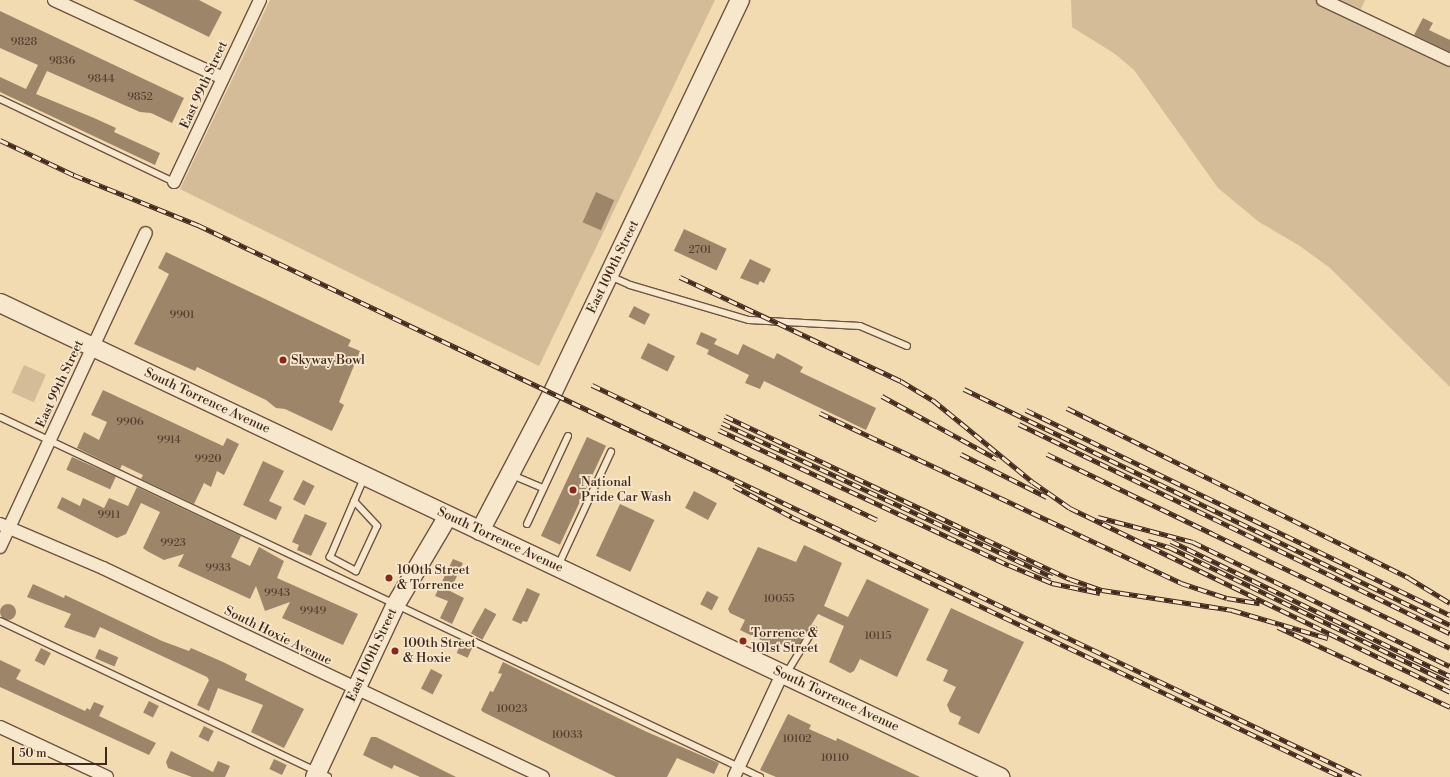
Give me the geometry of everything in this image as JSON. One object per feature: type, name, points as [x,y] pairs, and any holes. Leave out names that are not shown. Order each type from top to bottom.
[{"type":"main road","name":"East 100th Street","points":[[480,531],[510,474],[608,276],[740,0]]},
{"type":"main road","name":"South Torrence Avenue","points":[[0,303],[1000,777]]},
{"type":"main road","name":"East 100th Street","points":[[320,775],[356,689],[396,604],[448,516]]},
{"type":"street","points":[[54,0],[223,78]]},
{"type":"street","name":"East 99th Street","points":[[174,182],[260,0]]},
{"type":"street","points":[[1323,0],[1450,60]]},
{"type":"street","name":"East 99th Street","points":[[0,547],[4,526],[50,440],[146,233]]},
{"type":"street","name":"South Hoxie Avenue","points":[[4,526],[103,568],[543,777]]},
{"type":"street","points":[[737,772],[784,674]]},
{"type":"street","points":[[0,727],[106,777]]},
{"type":"lane","points":[[0,99],[174,182]]},
{"type":"lane","points":[[608,276],[630,285],[749,320],[860,326],[907,346]]},
{"type":"lane","points":[[0,417],[396,604],[737,772],[760,777]]},
{"type":"lane","points":[[527,524],[568,436]]},
{"type":"lane","points":[[557,567],[611,452]]},
{"type":"lane","points":[[510,474],[544,488]]},
{"type":"lane","points":[[354,501],[377,526],[356,571],[330,557],[354,501],[365,476]]},
{"type":"lane","points":[[0,621],[320,775]]},
{"type":"lane","points":[[784,674],[813,630]]},
{"type":"shaded area","points":[[270,0],[715,0],[539,366],[180,189]]},
{"type":"shaded area","points":[[1071,0],[1365,0],[1356,20],[1450,65],[1450,387],[1330,268],[1300,246],[1259,222],[1218,188],[1134,70],[1115,54],[1072,27]]},
{"type":"shaded area","points":[[24,365],[46,375],[34,402],[12,392]]},
{"type":"building","points":[[133,0],[199,0],[222,12],[209,37]]},
{"type":"building","points":[[0,11],[184,98],[172,123],[151,113],[140,112],[47,71],[36,94],[116,128],[114,132],[160,153],[155,165],[0,92],[0,77],[26,89],[38,65],[0,48]]},
{"type":"building","points":[[1423,18],[1433,23],[1429,30],[1450,40],[1450,52],[1414,35]]},
{"type":"building","points":[[596,192],[614,200],[601,230],[583,222]]},
{"type":"building","points":[[684,229],[727,249],[716,271],[674,251]]},
{"type":"building","name":"Skyway Bowl","points":[[166,252],[351,340],[348,346],[360,351],[339,402],[344,405],[332,431],[285,409],[276,408],[266,400],[197,367],[195,371],[134,344],[169,274],[158,268]]},
{"type":"building","points":[[750,259],[771,269],[764,283],[760,281],[758,285],[740,278]]},
{"type":"building","points":[[634,306],[650,314],[645,325],[629,317]]},
{"type":"building","points":[[701,332],[717,339],[714,344],[738,355],[743,344],[774,359],[777,353],[803,367],[800,372],[876,408],[866,430],[764,381],[760,389],[745,383],[749,375],[707,354],[709,350],[696,344]]},
{"type":"building","points":[[648,343],[675,356],[668,371],[641,358]]},
{"type":"building","points":[[103,390],[223,446],[227,438],[239,444],[224,475],[217,471],[211,487],[204,483],[194,504],[141,479],[143,475],[122,465],[120,469],[77,448],[84,432],[99,440],[107,422],[91,415]]},
{"type":"building","name":"National Pride Car Wash","points":[[587,437],[606,446],[560,545],[541,536]]},
{"type":"building","points":[[72,457],[116,477],[110,489],[66,470]]},
{"type":"building","points":[[263,461],[284,471],[269,501],[282,507],[276,520],[243,505]]},
{"type":"building","points":[[303,480],[315,486],[305,506],[293,500]]},
{"type":"building","points":[[137,487],[241,536],[231,557],[250,566],[259,547],[284,561],[277,578],[358,614],[343,645],[282,618],[290,602],[265,611],[256,586],[250,599],[178,566],[184,554],[164,560],[147,551],[143,548],[160,512],[141,503],[126,534],[117,538],[57,508],[62,497],[80,506],[83,498],[104,508],[109,498],[128,506]]},
{"type":"building","points":[[694,491],[717,503],[708,520],[685,508]]},
{"type":"building","points":[[620,504],[654,520],[630,572],[596,556]]},
{"type":"building","points":[[305,514],[327,523],[311,556],[297,550],[299,545],[292,542]]},
{"type":"building","points":[[804,545],[842,563],[824,606],[848,617],[867,579],[929,609],[897,677],[860,659],[854,671],[850,673],[829,662],[844,626],[818,614],[798,646],[784,640],[780,649],[740,630],[745,620],[730,613],[728,609],[758,547],[796,562]]},
{"type":"building","points":[[453,559],[463,563],[450,591],[464,598],[452,624],[440,618],[448,601],[435,596]]},
{"type":"building","points":[[33,584],[64,598],[65,595],[162,641],[189,651],[191,648],[223,662],[247,674],[245,680],[304,709],[284,748],[251,732],[263,705],[218,688],[209,711],[197,705],[209,680],[207,677],[100,627],[95,638],[64,627],[71,614],[27,597]]},
{"type":"building","points":[[527,588],[540,594],[527,622],[523,621],[521,624],[512,620]]},
{"type":"building","points":[[707,591],[719,597],[712,610],[700,604]]},
{"type":"building","points":[[8,604],[15,609],[16,612],[11,619],[8,620],[1,615],[0,612],[5,605]]},
{"type":"building","points":[[485,608],[496,614],[482,640],[471,633]]},
{"type":"building","points":[[951,608],[1024,642],[979,734],[958,724],[961,717],[950,712],[947,705],[956,687],[943,681],[948,670],[926,660]]},
{"type":"building","points":[[462,641],[473,646],[468,658],[457,653]]},
{"type":"building","points":[[41,648],[51,653],[44,665],[35,660]]},
{"type":"building","points":[[99,649],[118,657],[114,666],[95,658]]},
{"type":"building","points":[[0,660],[21,670],[16,679],[85,711],[87,708],[90,710],[94,702],[104,706],[99,716],[156,743],[149,755],[0,687]]},
{"type":"building","points":[[503,662],[647,732],[719,763],[714,774],[677,758],[667,777],[616,777],[483,712],[481,710],[490,691],[493,692],[502,674],[498,673]]},
{"type":"building","points":[[431,669],[443,675],[433,695],[421,689]]},
{"type":"building","points":[[149,701],[159,706],[153,718],[143,713]]},
{"type":"building","points":[[788,714],[811,725],[809,729],[836,741],[837,738],[920,777],[776,777],[760,770]]},
{"type":"building","points":[[204,726],[214,731],[208,742],[199,737]]},
{"type":"building","points":[[371,737],[376,737],[456,777],[420,777],[394,765],[392,769],[363,755]]},
{"type":"building","points":[[171,751],[213,772],[218,761],[230,766],[225,777],[192,777],[168,768],[166,762]]},
{"type":"building","points":[[274,759],[287,765],[282,775],[269,769]]},
{"type":"railway","points":[[0,140],[74,175],[198,225],[1361,777]]},
{"type":"railway","points":[[680,277],[901,381],[933,400],[1033,482],[1070,508],[1450,692]]},
{"type":"railway","points":[[592,385],[877,520]]},
{"type":"railway","points":[[964,389],[1450,625]]},
{"type":"railway","points":[[882,396],[997,459]]},
{"type":"railway","points":[[1067,408],[1409,578],[1450,603]]},
{"type":"railway","points":[[1026,410],[1450,615]]},
{"type":"railway","points":[[820,413],[1181,583],[1227,598],[1260,603]]},
{"type":"railway","points":[[725,416],[1070,579],[1102,590],[1232,610],[1328,638]]},
{"type":"railway","points":[[722,423],[1052,577]]},
{"type":"railway","points":[[1019,424],[1450,633]]},
{"type":"railway","points":[[719,430],[1009,565],[1052,583],[1100,593]]},
{"type":"railway","points":[[961,454],[1047,497]]},
{"type":"railway","points":[[1047,454],[1450,648]]},
{"type":"railway","points":[[734,486],[792,517],[1342,777]]},
{"type":"railway","points":[[1098,517],[1193,542],[1450,666]]},
{"type":"railway","points":[[1148,541],[1169,547],[1450,683]]},
{"type":"railway","points":[[1171,541],[1450,676]]},
{"type":"railway","points":[[1278,627],[1450,707]]},
{"type":"place","name":"Skyway Bowl","points":[[283,360]]},
{"type":"place","name":"National Pride Car Wash","points":[[573,490]]},
{"type":"place","name":"100th Street & Torrence","points":[[389,578]]},
{"type":"place","name":"Torrence & 101st Street","points":[[743,641]]},
{"type":"place","name":"100th Street & Hoxie","points":[[395,651]]}]
